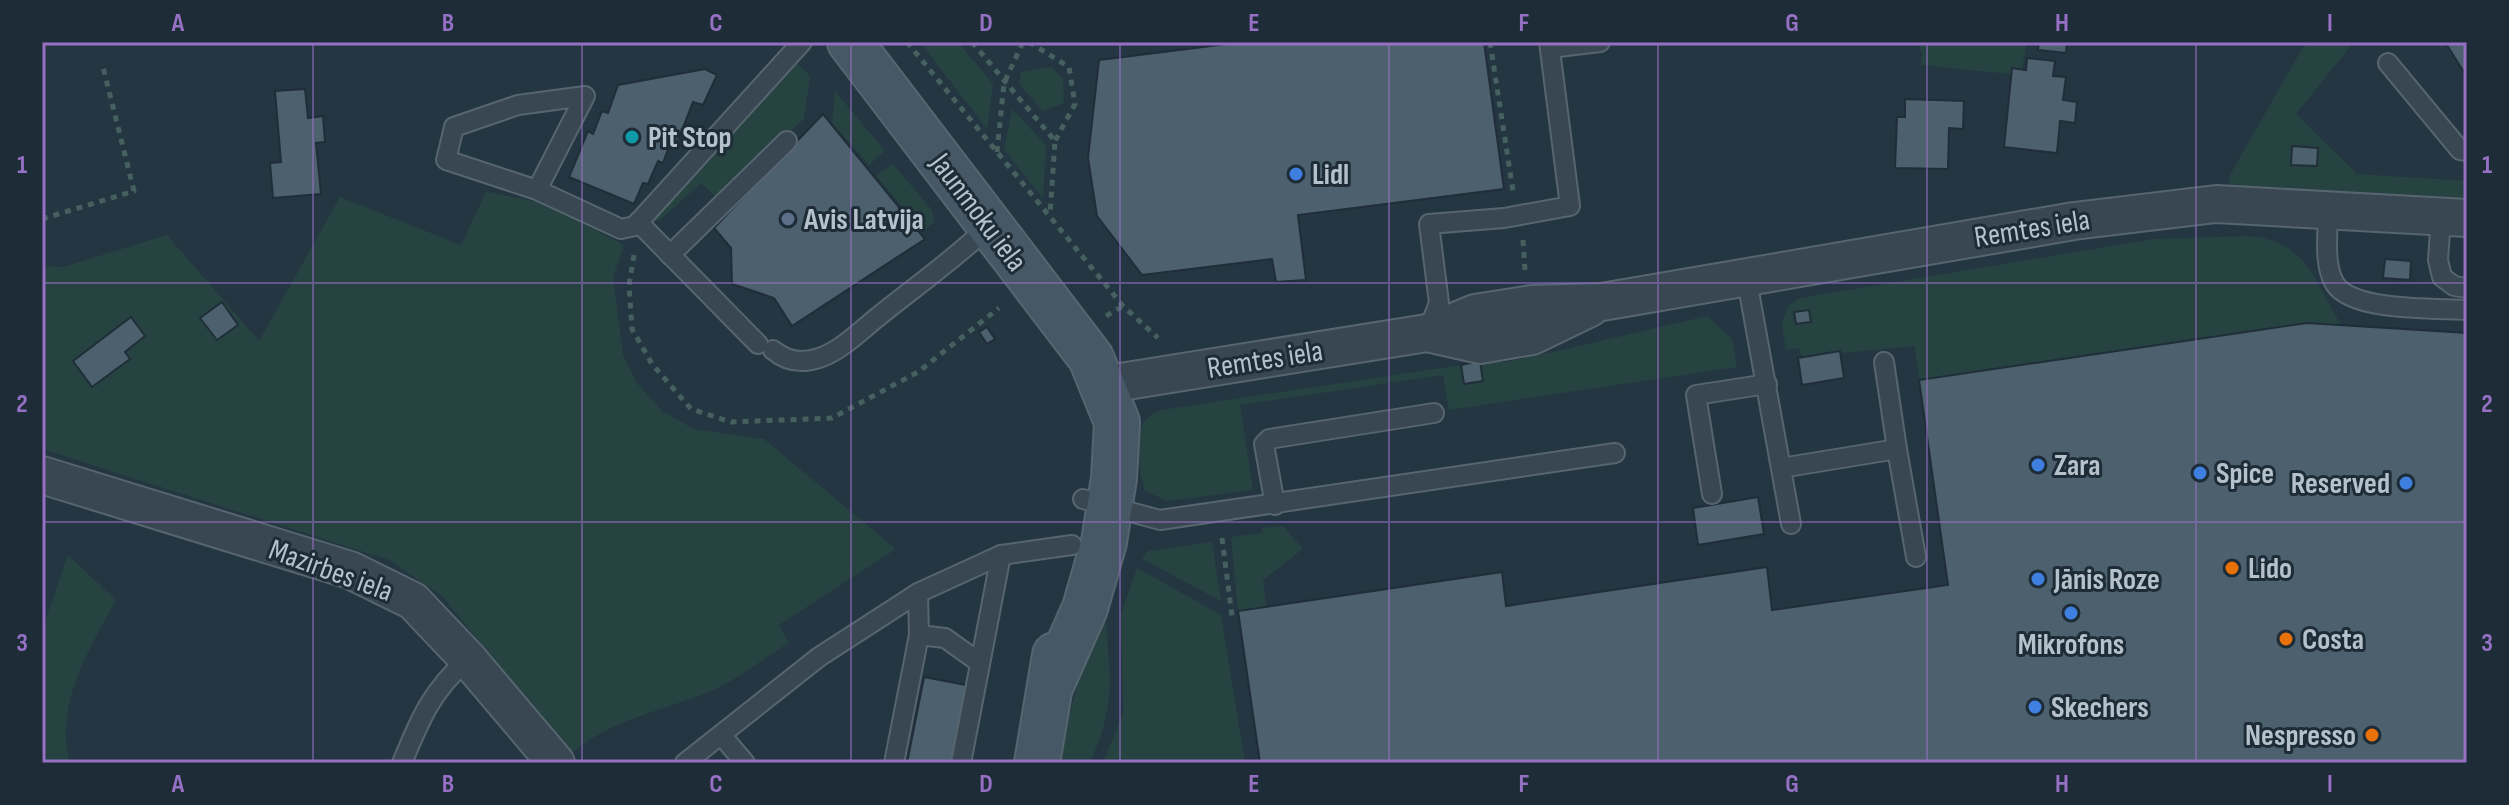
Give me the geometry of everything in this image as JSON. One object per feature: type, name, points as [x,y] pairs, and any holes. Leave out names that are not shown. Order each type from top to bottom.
[{"type":"street","name":"Jaunmoku iela","points":[[850,42],[1091,358],[1102,385]]},
{"type":"street","name":"Remtes iela","points":[[1102,385],[1427,333],[1475,313],[1532,304],[1602,302],[2074,221],[2216,204],[2454,218]]},
{"type":"street","points":[[1051,685],[1085,608],[1104,542],[1096,502],[1089,421],[1102,385]]},
{"type":"street","name":"Mazirbes iela","points":[[42,475],[350,570],[413,601],[468,659],[556,763]]},
{"type":"street","points":[[1037,763],[1051,685],[1060,602],[1072,545],[1096,502]]},
{"type":"lane","points":[[537,190],[585,96],[518,105],[454,127],[446,160],[537,190],[621,229],[638,222],[802,42]]},
{"type":"lane","points":[[1427,333],[1439,303],[1429,224],[1570,206],[1550,45],[1600,42]]},
{"type":"lane","points":[[2388,63],[2460,150],[2467,151]]},
{"type":"lane","points":[[670,255],[787,141]]},
{"type":"lane","points":[[2328,211],[2328,263],[2336,286],[2347,295],[2372,304],[2467,310]]},
{"type":"lane","points":[[2454,218],[2438,260],[2442,277],[2454,286],[2467,288]]},
{"type":"lane","points":[[638,222],[765,347],[783,358],[797,361],[819,358],[844,343],[989,226]]},
{"type":"lane","points":[[1746,275],[1791,524]]},
{"type":"lane","points":[[1884,362],[1916,557]]},
{"type":"lane","points":[[1712,494],[1696,395],[1767,384]]},
{"type":"lane","points":[[1275,505],[1264,444],[1269,439],[1434,413]]},
{"type":"lane","points":[[1781,468],[1897,449]]},
{"type":"lane","points":[[1096,502],[1160,520],[1219,514],[1615,453]]},
{"type":"lane","points":[[685,763],[819,657],[918,593],[1001,555],[1072,545]]},
{"type":"lane","points":[[961,763],[1001,555]]},
{"type":"lane","points":[[894,763],[919,635],[918,593]]},
{"type":"lane","points":[[919,635],[945,638],[980,663]]},
{"type":"lane","points":[[402,763],[421,717],[441,682],[468,659]]},
{"type":"lane","points":[[722,736],[745,763]]},
{"type":"path","points":[[907,42],[1123,306],[1166,346]]},
{"type":"path","points":[[972,42],[1055,141]]},
{"type":"path","points":[[997,152],[1004,83],[1023,42]]},
{"type":"path","points":[[1029,42],[1069,67],[1075,104],[1055,141],[1050,217]]},
{"type":"path","points":[[1490,42],[1526,269],[1519,277]]},
{"type":"path","points":[[42,219],[134,191],[102,63]]},
{"type":"path","points":[[1219,514],[1232,616]]},
{"type":"green space","points":[[920,42],[958,42],[993,84],[987,129]]},
{"type":"green space","points":[[1917,42],[2027,42],[2021,75],[1920,65],[1922,54]]},
{"type":"green space","points":[[2306,42],[2354,42],[2296,114],[2357,174],[2467,181],[2467,198],[2229,185],[2230,175]]},
{"type":"green space","points":[[798,64],[810,76],[804,119],[717,198],[701,183],[658,222],[653,218],[789,68]]},
{"type":"green space","points":[[1051,67],[1063,79],[1064,103],[1042,111],[1019,83],[1021,72]]},
{"type":"green space","points":[[835,91],[885,151],[869,165],[832,123]]},
{"type":"green space","points":[[1012,109],[1046,145],[1043,198],[1004,150]]},
{"type":"green space","points":[[893,164],[932,210],[934,222],[922,232],[876,175]]},
{"type":"green space","points":[[486,192],[544,203],[624,245],[613,277],[623,355],[636,382],[662,411],[694,429],[764,439],[896,549],[779,625],[789,643],[737,677],[704,694],[618,725],[571,754],[442,596],[389,560],[42,449],[42,266],[63,267],[167,235],[259,341],[340,197],[461,245]]},
{"type":"green space","points":[[2248,236],[2268,239],[2296,254],[2315,278],[2341,325],[1919,380],[1915,346],[1802,357],[1799,348],[1786,350],[1782,325],[1788,306],[1800,298],[2154,239]]},
{"type":"green space","points":[[1707,316],[1732,339],[1737,367],[1449,410],[1443,375],[1240,405],[1253,490],[1167,501],[1145,491],[1138,457],[1139,434],[1150,416],[1161,410],[1461,365],[1464,383],[1480,361],[1505,362]]},
{"type":"green space","points":[[1283,526],[1303,549],[1263,580],[1266,607],[1238,611],[1231,537],[1263,533],[1262,528]]},
{"type":"green space","points":[[1212,542],[1221,601],[1142,559],[1148,551]]},
{"type":"green space","points":[[68,555],[116,600],[85,658],[70,699],[66,741],[70,763],[42,763],[42,630]]},
{"type":"green space","points":[[1137,568],[1221,615],[1245,763],[1103,763],[1123,713],[1121,615]]},
{"type":"green space","points":[[1103,613],[1110,677],[1104,724],[1090,763],[1057,763],[1088,644]]},
{"type":"building","name":"Lidl","points":[[1243,42],[1484,42],[1504,189],[1298,215],[1306,280],[1276,282],[1272,259],[1142,275],[1097,216],[1088,158],[1099,60]]},
{"type":"building","points":[[2039,42],[2067,42],[2066,53],[2038,50]]},
{"type":"building","points":[[2445,42],[2467,42],[2467,77]]},
{"type":"building","points":[[2027,58],[2055,61],[2053,76],[2066,77],[2063,100],[2077,102],[2075,123],[2060,121],[2057,153],[2004,147],[2012,68],[2026,70]]},
{"type":"building","name":"Pit Stop","points":[[705,69],[717,75],[703,105],[693,102],[677,143],[671,141],[663,163],[658,161],[648,184],[643,183],[634,204],[569,177],[588,131],[593,134],[602,111],[608,113],[618,85]]},
{"type":"building","points":[[305,89],[308,118],[323,116],[325,142],[316,143],[321,194],[273,198],[270,163],[281,162],[275,91]]},
{"type":"building","points":[[1905,99],[1964,101],[1963,129],[1949,128],[1948,169],[1895,168],[1897,117],[1905,117]]},
{"type":"building","points":[[823,114],[925,239],[792,326],[774,298],[732,284],[731,248],[714,228]]},
{"type":"building","points":[[2292,146],[2318,148],[2317,166],[2291,165]]},
{"type":"building","points":[[2385,259],[2411,261],[2410,280],[2383,278]]},
{"type":"building","points":[[222,302],[238,325],[217,340],[200,318]]},
{"type":"building","points":[[1809,310],[1811,322],[1796,324],[1794,312]]},
{"type":"building","points":[[131,317],[145,336],[125,352],[130,359],[92,387],[73,361]]},
{"type":"building","name":"Spice","points":[[2307,323],[2467,333],[2467,763],[1260,763],[1238,611],[1502,572],[1506,606],[1767,567],[1772,610],[1948,585],[1919,380]]},
{"type":"building","points":[[987,327],[995,339],[987,344],[979,332]]},
{"type":"building","points":[[1840,351],[1844,378],[1802,385],[1798,358]]},
{"type":"building","points":[[1480,361],[1483,381],[1464,384],[1461,365]]},
{"type":"building","points":[[1758,497],[1764,534],[1698,545],[1693,508]]},
{"type":"building","points":[[924,677],[971,686],[955,763],[907,763]]},
{"type":"place","name":"Pit Stop","points":[[632,137]]},
{"type":"place","name":"Lidl","points":[[1296,174]]},
{"type":"place","name":"Avis Latvija","points":[[788,219]]},
{"type":"place","name":"Zara","points":[[2038,465]]},
{"type":"place","name":"Spice","points":[[2200,473]]},
{"type":"place","name":"Reserved","points":[[2406,483]]},
{"type":"place","name":"Lido","points":[[2232,568]]},
{"type":"place","name":"Jānis Roze","points":[[2038,579]]},
{"type":"place","name":"Mikrofons","points":[[2071,613]]},
{"type":"place","name":"Costa","points":[[2286,639]]},
{"type":"place","name":"Skechers","points":[[2035,707]]},
{"type":"place","name":"Nespresso","points":[[2372,735]]}]
